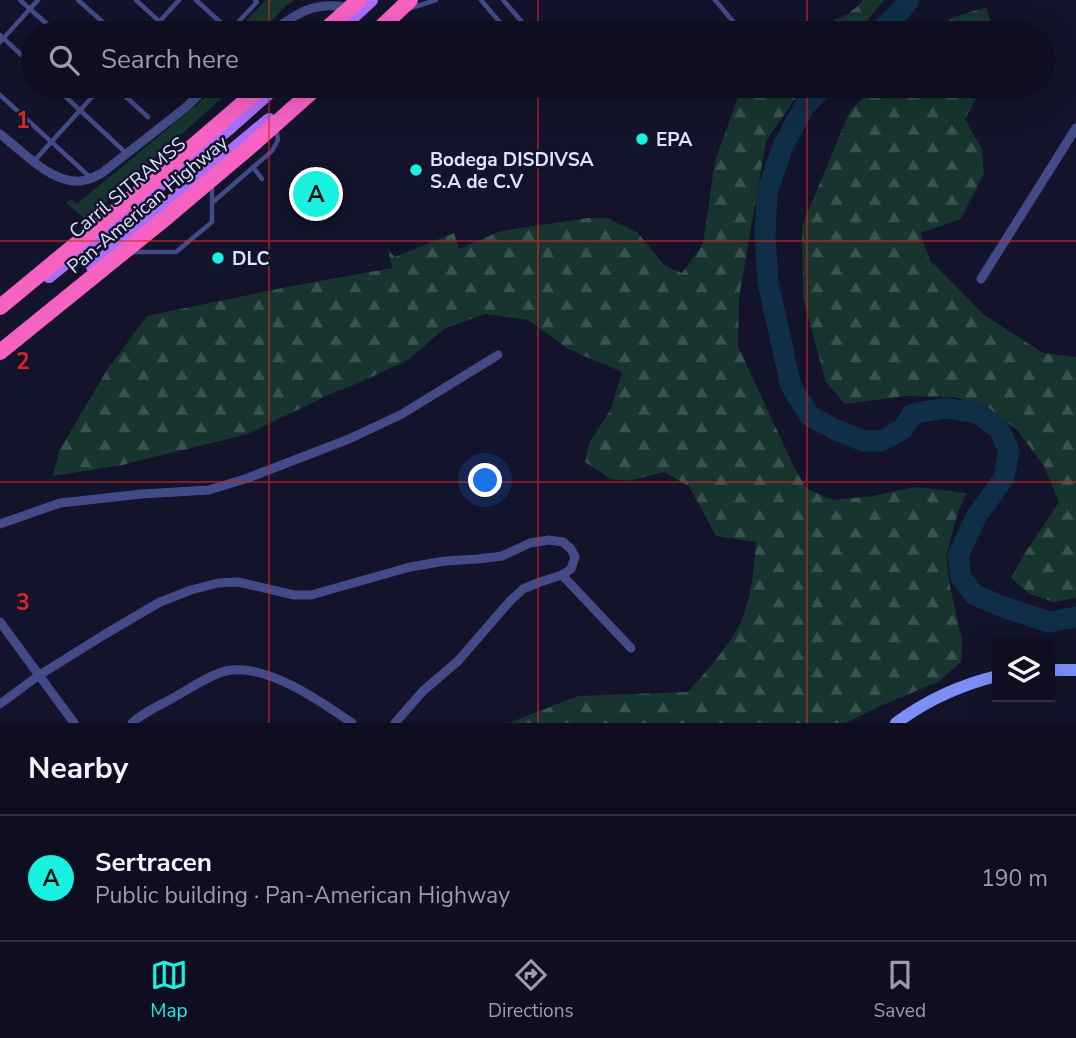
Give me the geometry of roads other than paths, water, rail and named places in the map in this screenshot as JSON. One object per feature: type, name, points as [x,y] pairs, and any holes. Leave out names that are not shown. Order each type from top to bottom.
[{"type":"highway","points":[[386,21],[399,6],[410,0]]},
{"type":"highway","points":[[335,21],[354,4]]},
{"type":"highway","name":"Pan-American Highway","points":[[0,307],[248,98]]},
{"type":"highway","name":"Pan-American Highway","points":[[0,352],[211,179],[304,98]]},
{"type":"main road","points":[[348,21],[371,0]]},
{"type":"main road","points":[[380,21],[399,6]]},
{"type":"main road","name":"Carril SITRAMSS","points":[[0,316],[263,98]]},
{"type":"main road","name":"Carril SITRAMSS","points":[[0,343],[294,98]]},
{"type":"main road","points":[[125,214],[126,226],[138,229]]},
{"type":"main road","points":[[76,255],[80,253],[90,256],[92,266],[89,271]]},
{"type":"main road","points":[[1055,670],[1076,670]]},
{"type":"main road","points":[[896,723],[944,694],[992,678]]},
{"type":"street","points":[[286,21],[319,2],[354,4]]},
{"type":"street","points":[[0,134],[61,179],[91,179],[127,154],[195,98]]},
{"type":"street","points":[[981,279],[1076,128]]},
{"type":"street","points":[[0,524],[60,503],[209,490],[248,478],[349,439],[402,414],[498,355]]},
{"type":"street","points":[[0,704],[38,676],[107,633],[160,602],[191,590],[218,583],[238,582],[281,593],[311,596],[410,567],[502,556],[530,543],[549,540],[563,542],[571,549],[575,557],[572,569],[523,589],[458,661],[424,691],[395,723]]},
{"type":"street","points":[[562,575],[631,648]]},
{"type":"street","points":[[0,622],[74,723]]},
{"type":"street","points":[[132,723],[143,713],[212,676],[240,669],[295,686],[352,723]]},
{"type":"lane","points":[[20,0],[44,21]]},
{"type":"lane","points":[[21,56],[1,38],[38,0]]},
{"type":"lane","points":[[78,0],[102,21]]},
{"type":"lane","points":[[136,0],[159,21]]},
{"type":"lane","points":[[161,21],[179,0]]},
{"type":"lane","points":[[196,0],[218,21]]},
{"type":"lane","points":[[239,21],[257,2],[255,0]]},
{"type":"lane","points":[[399,6],[436,0]]},
{"type":"lane","points":[[481,0],[499,21]]},
{"type":"lane","points":[[503,0],[521,21]]},
{"type":"lane","points":[[715,0],[733,21]]},
{"type":"lane","points":[[0,95],[91,179]]},
{"type":"lane","points":[[67,98],[127,154]]},
{"type":"lane","points":[[34,161],[91,98]]},
{"type":"lane","points":[[127,98],[148,117]]},
{"type":"lane","points":[[212,202],[276,145],[278,135],[275,124]]},
{"type":"lane","points":[[253,167],[262,178]]},
{"type":"lane","points":[[123,252],[176,251],[212,222],[211,179]]},
{"type":"waterway","points":[[890,21],[909,0]]},
{"type":"waterway","points":[[813,98],[804,107],[783,146],[767,192],[765,234],[768,282],[791,386],[810,416],[863,441],[881,441],[903,429],[912,414],[945,408],[977,413],[999,429],[1009,451],[1004,478],[976,517],[958,556],[961,578],[975,595],[1006,608],[1049,622],[1076,617]]},
{"type":"place","name":"EPA","points":[[642,139]]},
{"type":"place","name":"Bodega DISDIVSA S.A de C.V","points":[[416,170]]},
{"type":"place","name":"Sertracen","points":[[316,194]]},
{"type":"place","name":"DLC","points":[[218,258]]}]
